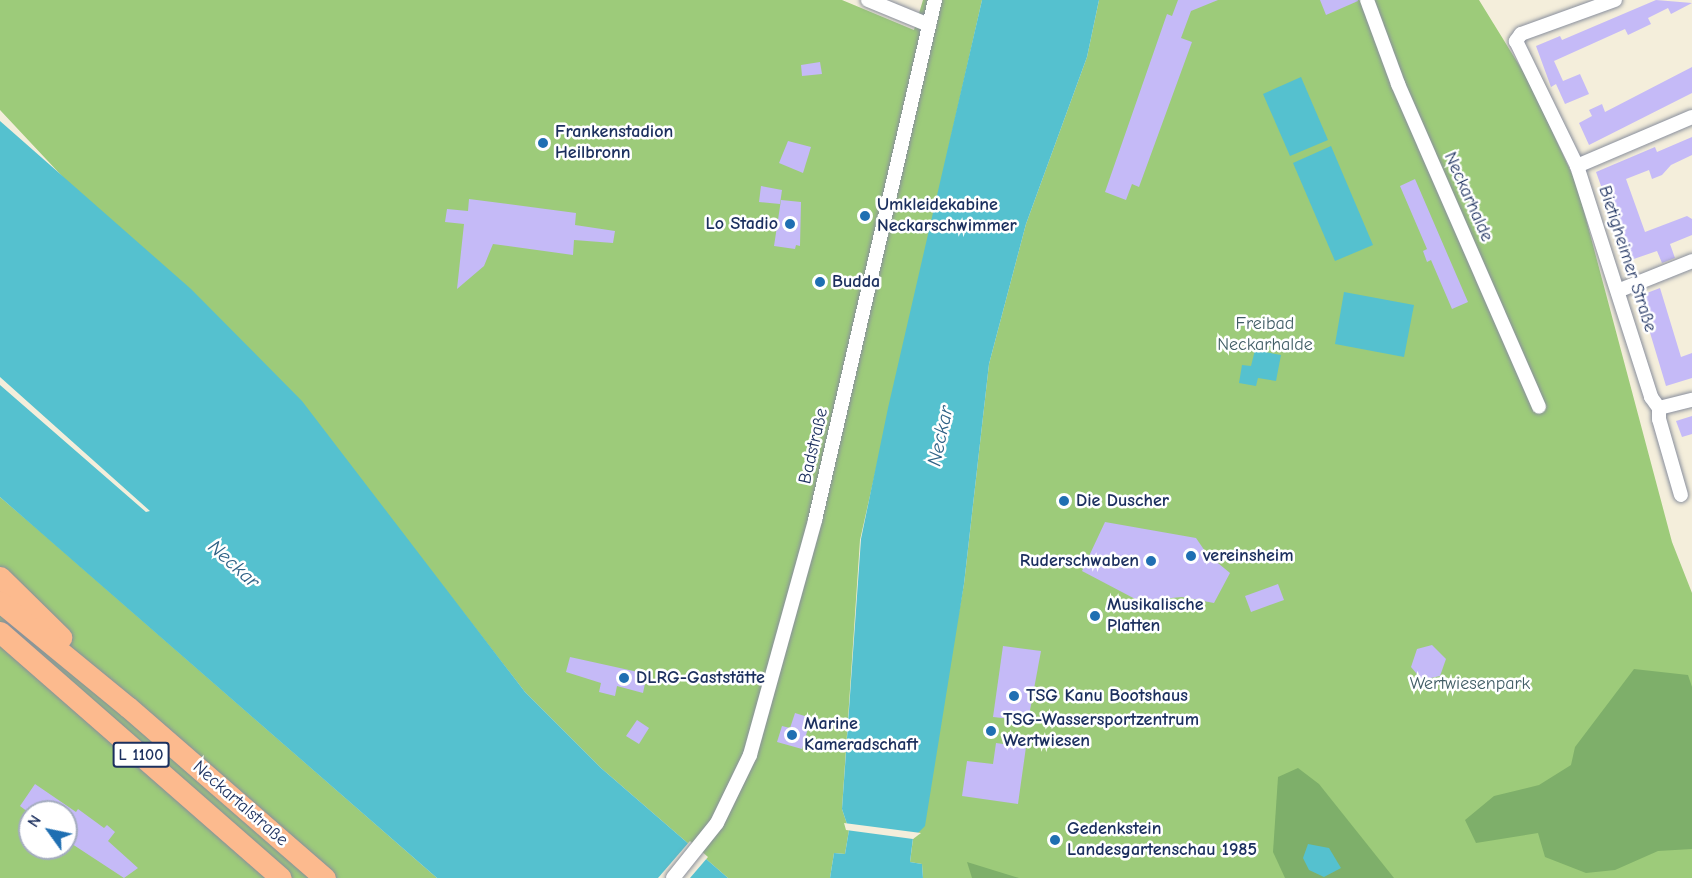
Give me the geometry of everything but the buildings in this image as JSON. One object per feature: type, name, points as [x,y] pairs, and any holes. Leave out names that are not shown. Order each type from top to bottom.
[{"type":"main road","name":"Neckartalstraße","points":[[0,577],[128,706]]},
{"type":"main road","name":"Neckartalstraße","points":[[0,602],[128,706],[325,878]]},
{"type":"main road","name":"Neckartalstraße","points":[[0,632],[281,878]]},
{"type":"street","points":[[868,0],[929,25]]},
{"type":"street","name":"Badstraße","points":[[673,878],[717,823],[750,755],[815,520],[935,0]]},
{"type":"street","name":"Neckarhalde","points":[[1367,0],[1398,84],[1539,407]]},
{"type":"street","name":"Bietigheimer Straße","points":[[1615,0],[1521,34],[1516,41],[1577,166],[1620,290],[1652,398],[1659,408],[1659,419],[1682,495]]},
{"type":"street","points":[[1577,166],[1692,117]]},
{"type":"street","points":[[1620,290],[1692,261]]},
{"type":"street","points":[[1659,408],[1692,400]]},
{"type":"green space","points":[[0,0],[842,0],[914,30],[923,0],[982,0],[860,540],[842,809],[849,830],[845,854],[834,853],[830,878],[728,878],[601,768],[525,692],[425,563],[0,110]]},
{"type":"green space","points":[[1099,0],[1479,0],[1529,81],[1577,185],[1672,542],[1692,593],[1692,878],[923,878],[922,864],[910,862],[913,839],[919,830],[964,584],[989,364],[1026,224],[1087,57]]},
{"type":"green space","points":[[0,497],[42,533],[437,878],[0,878]]},
{"type":"green space","points":[[1634,669],[1688,675],[1692,687],[1692,849],[1658,851],[1615,870],[1586,873],[1545,857],[1538,833],[1476,843],[1465,820],[1494,796],[1539,785],[1571,765],[1575,747]]},
{"type":"green space","points":[[1298,768],[1319,784],[1394,878],[1285,878],[1273,852],[1278,777]]},
{"type":"green space","points":[[967,862],[1019,878],[972,878]]},
{"type":"water","name":"Neckar","points":[[982,0],[1099,0],[1087,57],[1026,224],[989,364],[964,584],[925,826],[913,838],[910,862],[922,864],[923,878],[830,878],[834,853],[845,854],[849,830],[842,809],[861,539],[888,408]]},
{"type":"water","points":[[1301,77],[1328,140],[1290,156],[1263,94]]},
{"type":"water","name":"Neckar","points":[[0,121],[191,289],[302,401],[525,692],[601,768],[728,878],[437,878],[0,497],[0,385],[146,512],[150,511],[0,377]]},
{"type":"water","points":[[1331,146],[1373,245],[1335,261],[1293,163]]},
{"type":"water","points":[[1344,292],[1414,305],[1404,357],[1335,344]]},
{"type":"water","points":[[1255,350],[1281,355],[1276,381],[1258,378],[1256,386],[1239,383],[1242,365],[1251,366]]},
{"type":"water","points":[[1308,844],[1329,848],[1341,868],[1324,877],[1309,870],[1303,858]]},
{"type":"pier","points":[[844,823],[921,833],[913,839],[846,830]]},
{"type":"pier","points":[[690,841],[708,857],[690,878],[658,878]]},
{"type":"place","name":"Frankenstadion Heilbronn","points":[[543,143]]},
{"type":"place","name":"Umkleidekabine Neckarschwimmer","points":[[865,216]]},
{"type":"place","name":"Lo Stadio","points":[[790,224]]},
{"type":"place","name":"Budda","points":[[820,282]]},
{"type":"place","name":"Die Duscher","points":[[1064,501]]},
{"type":"place","name":"vereinsheim","points":[[1191,556]]},
{"type":"place","name":"Ruderschwaben","points":[[1151,561]]},
{"type":"place","name":"Musikalische Platten","points":[[1095,616]]},
{"type":"place","name":"DLRG-Gaststätte","points":[[624,678]]},
{"type":"place","name":"TSG Kanu Bootshaus","points":[[1014,696]]},
{"type":"place","name":"TSG-Wassersportzentrum Wertwiesen","points":[[991,731]]},
{"type":"place","name":"Marine Kameradschaft","points":[[792,735]]},
{"type":"place","name":"Gedenkstein Landesgartenschau 1985","points":[[1055,840]]},
{"type":"park label","name":"Freibad Neckarhalde","points":[[1265,335]]},
{"type":"park label","name":"Wertwiesenpark","points":[[1470,684]]}]
